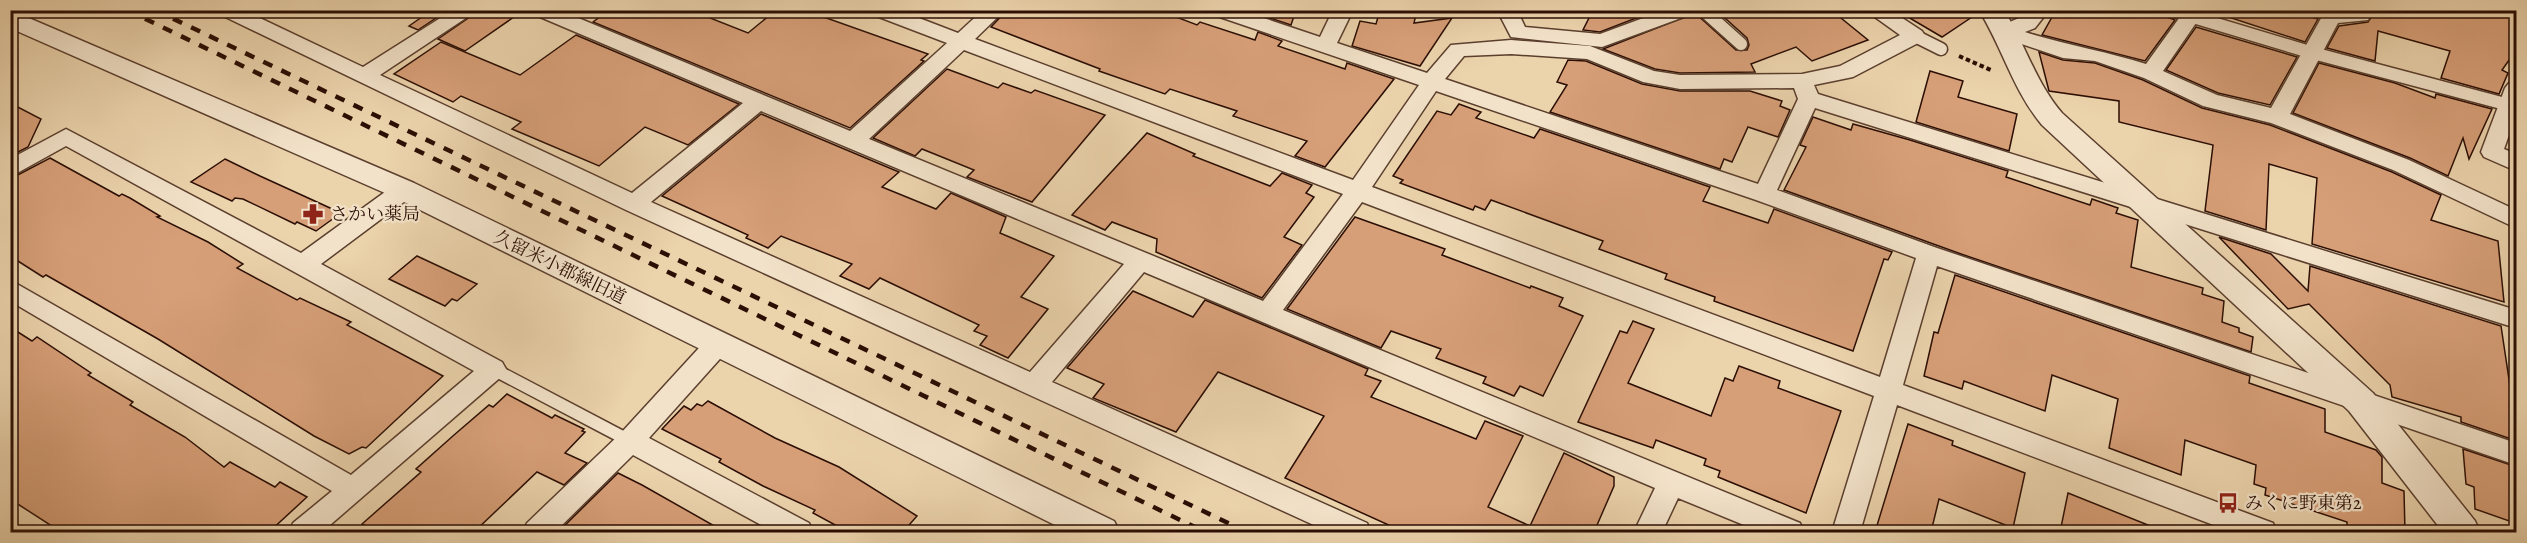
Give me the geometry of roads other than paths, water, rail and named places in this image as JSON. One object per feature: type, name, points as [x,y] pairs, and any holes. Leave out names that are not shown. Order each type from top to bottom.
[{"type":"street","points":[[226,10],[634,204],[1357,532]]},
{"type":"street","points":[[365,75],[468,10]]},
{"type":"street","points":[[540,10],[757,103],[1790,532]]},
{"type":"street","points":[[878,10],[2264,532]]},
{"type":"street","points":[[852,142],[995,10]]},
{"type":"street","points":[[1218,10],[1430,84],[1764,194],[1929,254],[2517,454]]},
{"type":"street","points":[[1325,47],[1343,10]]},
{"type":"street","points":[[1507,10],[1518,33],[1602,41],[1685,10]]},
{"type":"street","points":[[1764,194],[1806,90],[1915,36],[1875,10]]},
{"type":"street","points":[[1998,21],[2028,24],[2039,10]]},
{"type":"street","points":[[2277,117],[2331,17],[2361,16],[2364,10]]},
{"type":"street","points":[[2151,73],[2194,14]]},
{"type":"street","name":"久留米小郡線旧道","points":[[10,18],[404,190],[1102,532]]},
{"type":"street","points":[[1998,21],[2063,51],[2097,55],[2151,73],[2211,101],[2277,117],[2401,165],[2517,220]]},
{"type":"street","points":[[1998,21],[2025,81],[2035,99],[2052,119],[2361,402],[2463,532]]},
{"type":"street","points":[[1266,315],[1358,191],[1430,84],[1458,50],[1511,46],[1590,53],[1650,77],[1806,90],[2140,202],[2517,319]]},
{"type":"street","points":[[2513,97],[2492,152],[2517,163]]},
{"type":"street","points":[[634,204],[757,103]]},
{"type":"street","points":[[10,169],[66,136],[493,369],[303,532]]},
{"type":"street","points":[[301,266],[404,190]]},
{"type":"street","points":[[1846,532],[1890,391],[1929,254]]},
{"type":"street","points":[[1035,384],[1139,262]]},
{"type":"street","points":[[10,289],[352,489]]},
{"type":"street","points":[[537,532],[630,441],[718,344]]},
{"type":"street","points":[[630,441],[799,532]]},
{"type":"street","points":[[1648,532],[1671,483]]},
{"type":"lane","points":[[1703,10],[1741,44]]},
{"type":"lane","points":[[2170,10],[2194,14],[2313,53],[2513,97]]},
{"type":"lane","points":[[1915,36],[1941,49]]},
{"type":"lane","points":[[493,369],[630,441]]},
{"type":"railway","points":[[127,10],[1205,532]]},
{"type":"railway","points":[[155,10],[1247,532]]},
{"type":"place","name":"さかい薬局","points":[[313,214]]},
{"type":"place","name":"みくに野東第2","points":[[2228,503]]}]
